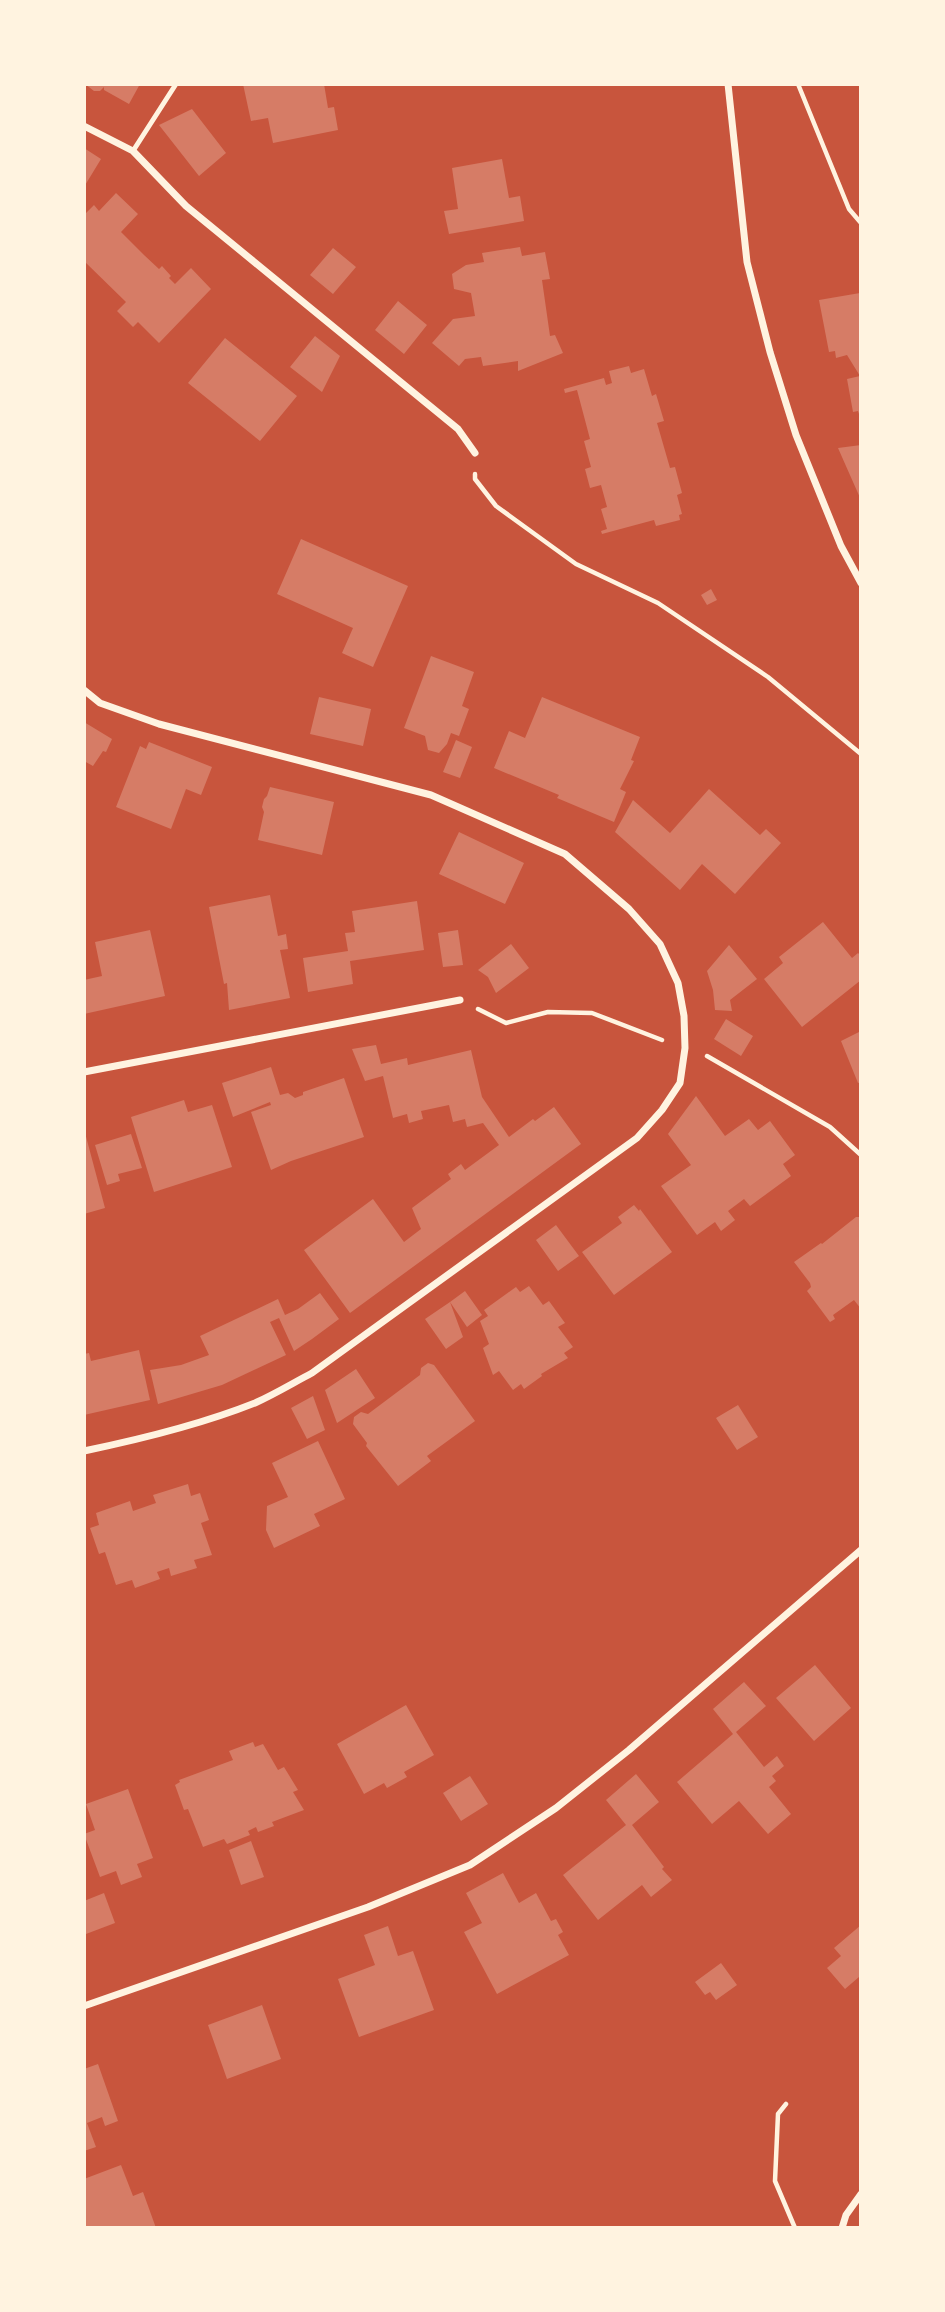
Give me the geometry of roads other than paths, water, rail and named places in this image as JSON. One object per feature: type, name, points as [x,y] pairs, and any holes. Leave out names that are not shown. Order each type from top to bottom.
[{"type":"street","points":[[728,84],[747,262],[770,352],[796,435],[841,546],[861,583]]},
{"type":"street","points":[[84,126],[134,151],[187,206],[458,429],[475,453]]},
{"type":"street","points":[[84,690],[100,703],[159,724],[431,795],[565,854],[629,909],[660,944],[678,983],[684,1016],[685,1048],[680,1083],[662,1110],[637,1138],[312,1373],[256,1402],[194,1424],[84,1451]]},
{"type":"street","points":[[84,1072],[460,1000]]},
{"type":"street","points":[[84,2006],[368,1908],[470,1865],[556,1808],[629,1750],[861,1550]]},
{"type":"street","points":[[842,2228],[846,2215],[861,2194]]},
{"type":"lane","points":[[134,151],[176,84]]}]
